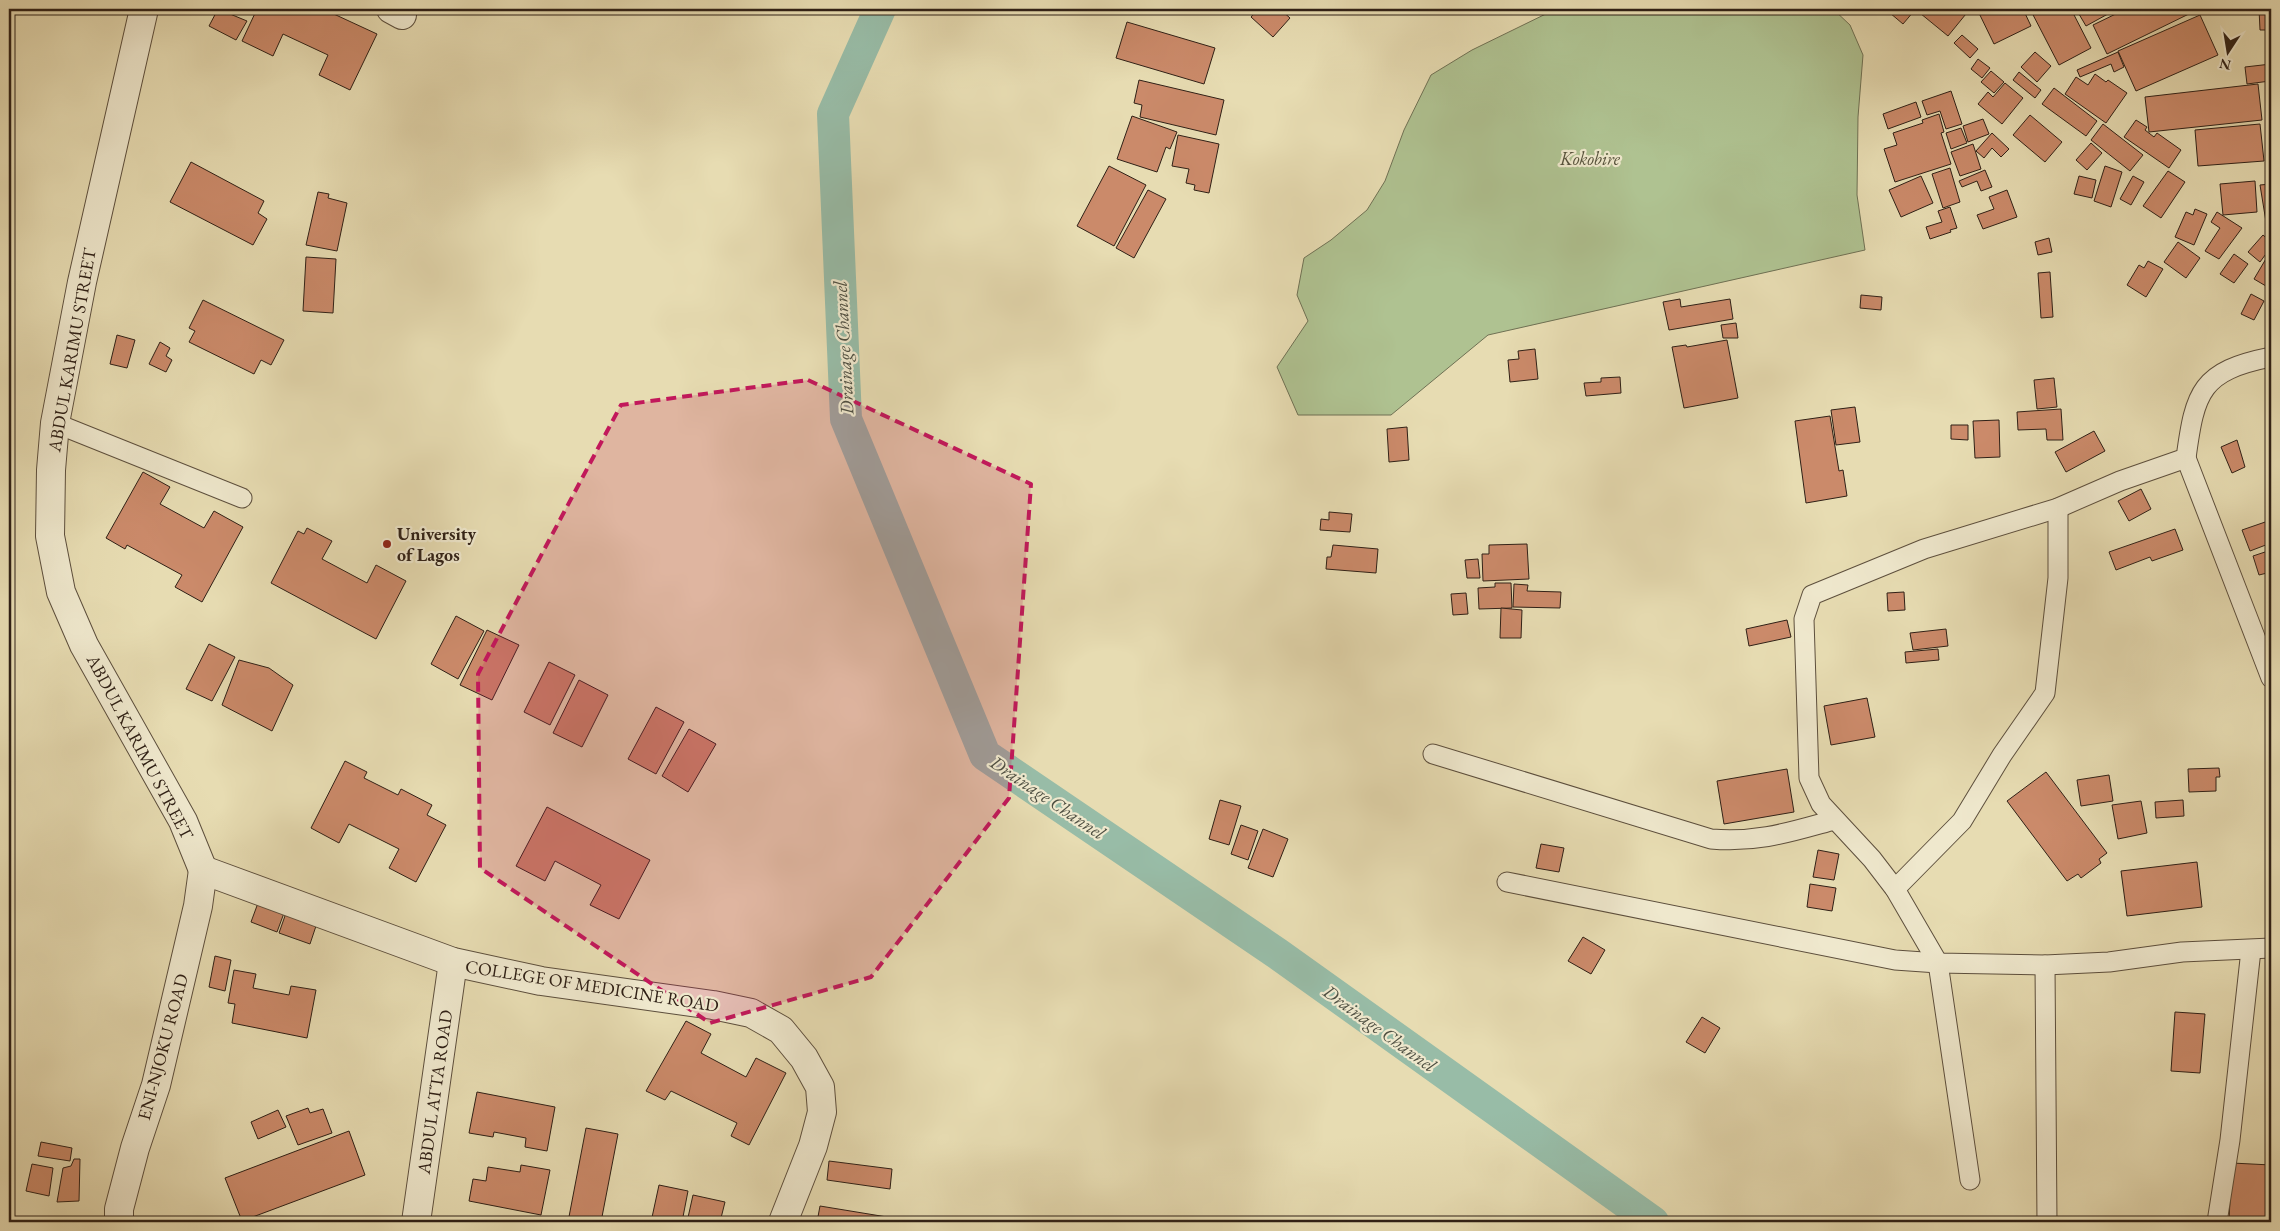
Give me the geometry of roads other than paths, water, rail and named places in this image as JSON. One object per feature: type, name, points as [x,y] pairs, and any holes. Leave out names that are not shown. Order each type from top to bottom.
[{"type":"street","name":"ABDUL KARIMU STREET","points":[[144,9],[82,282],[55,423],[50,536],[61,592],[84,645],[183,821],[203,870]]},
{"type":"street","name":"COLLEGE OF MEDICINE ROAD","points":[[203,870],[453,962],[541,981],[713,1005],[751,1013],[781,1030],[804,1058],[820,1087],[822,1112],[813,1146],[783,1222]]},
{"type":"street","name":"ENI-NJOKU ROAD","points":[[119,1222],[119,1208],[135,1148],[156,1085],[198,906],[203,870]]},
{"type":"street","name":"ABDUL ATTA ROAD","points":[[416,1222],[453,962]]},
{"type":"lane","points":[[2271,357],[2230,367],[2210,381],[2192,414],[2186,458],[2271,678]]},
{"type":"lane","points":[[55,423],[242,498]]},
{"type":"lane","points":[[1970,1180],[1938,963],[1895,889],[1872,859],[1821,804],[1809,778],[1804,619],[1812,595],[1924,549],[2058,508],[2120,481],[2186,458]]},
{"type":"lane","points":[[1895,889],[1962,821],[2002,754],[2045,693],[2058,578],[2058,508]]},
{"type":"lane","points":[[1433,754],[1711,839],[1744,841],[1764,839],[1834,820]]},
{"type":"lane","points":[[1507,882],[1895,960],[1938,963],[2045,964],[2109,962],[2182,952],[2271,948]]},
{"type":"lane","points":[[2217,1222],[2230,1140],[2251,950]]},
{"type":"lane","points":[[2045,964],[2047,1222]]},
{"type":"waterway","name":"Drainage Channel","points":[[880,9],[833,114],[846,419],[985,755],[1278,954],[1653,1222]]},
{"type":"place","name":"University of Lagos","points":[[387,544]]},
{"type":"park label","name":"Kokobire","points":[[1590,159]]}]
